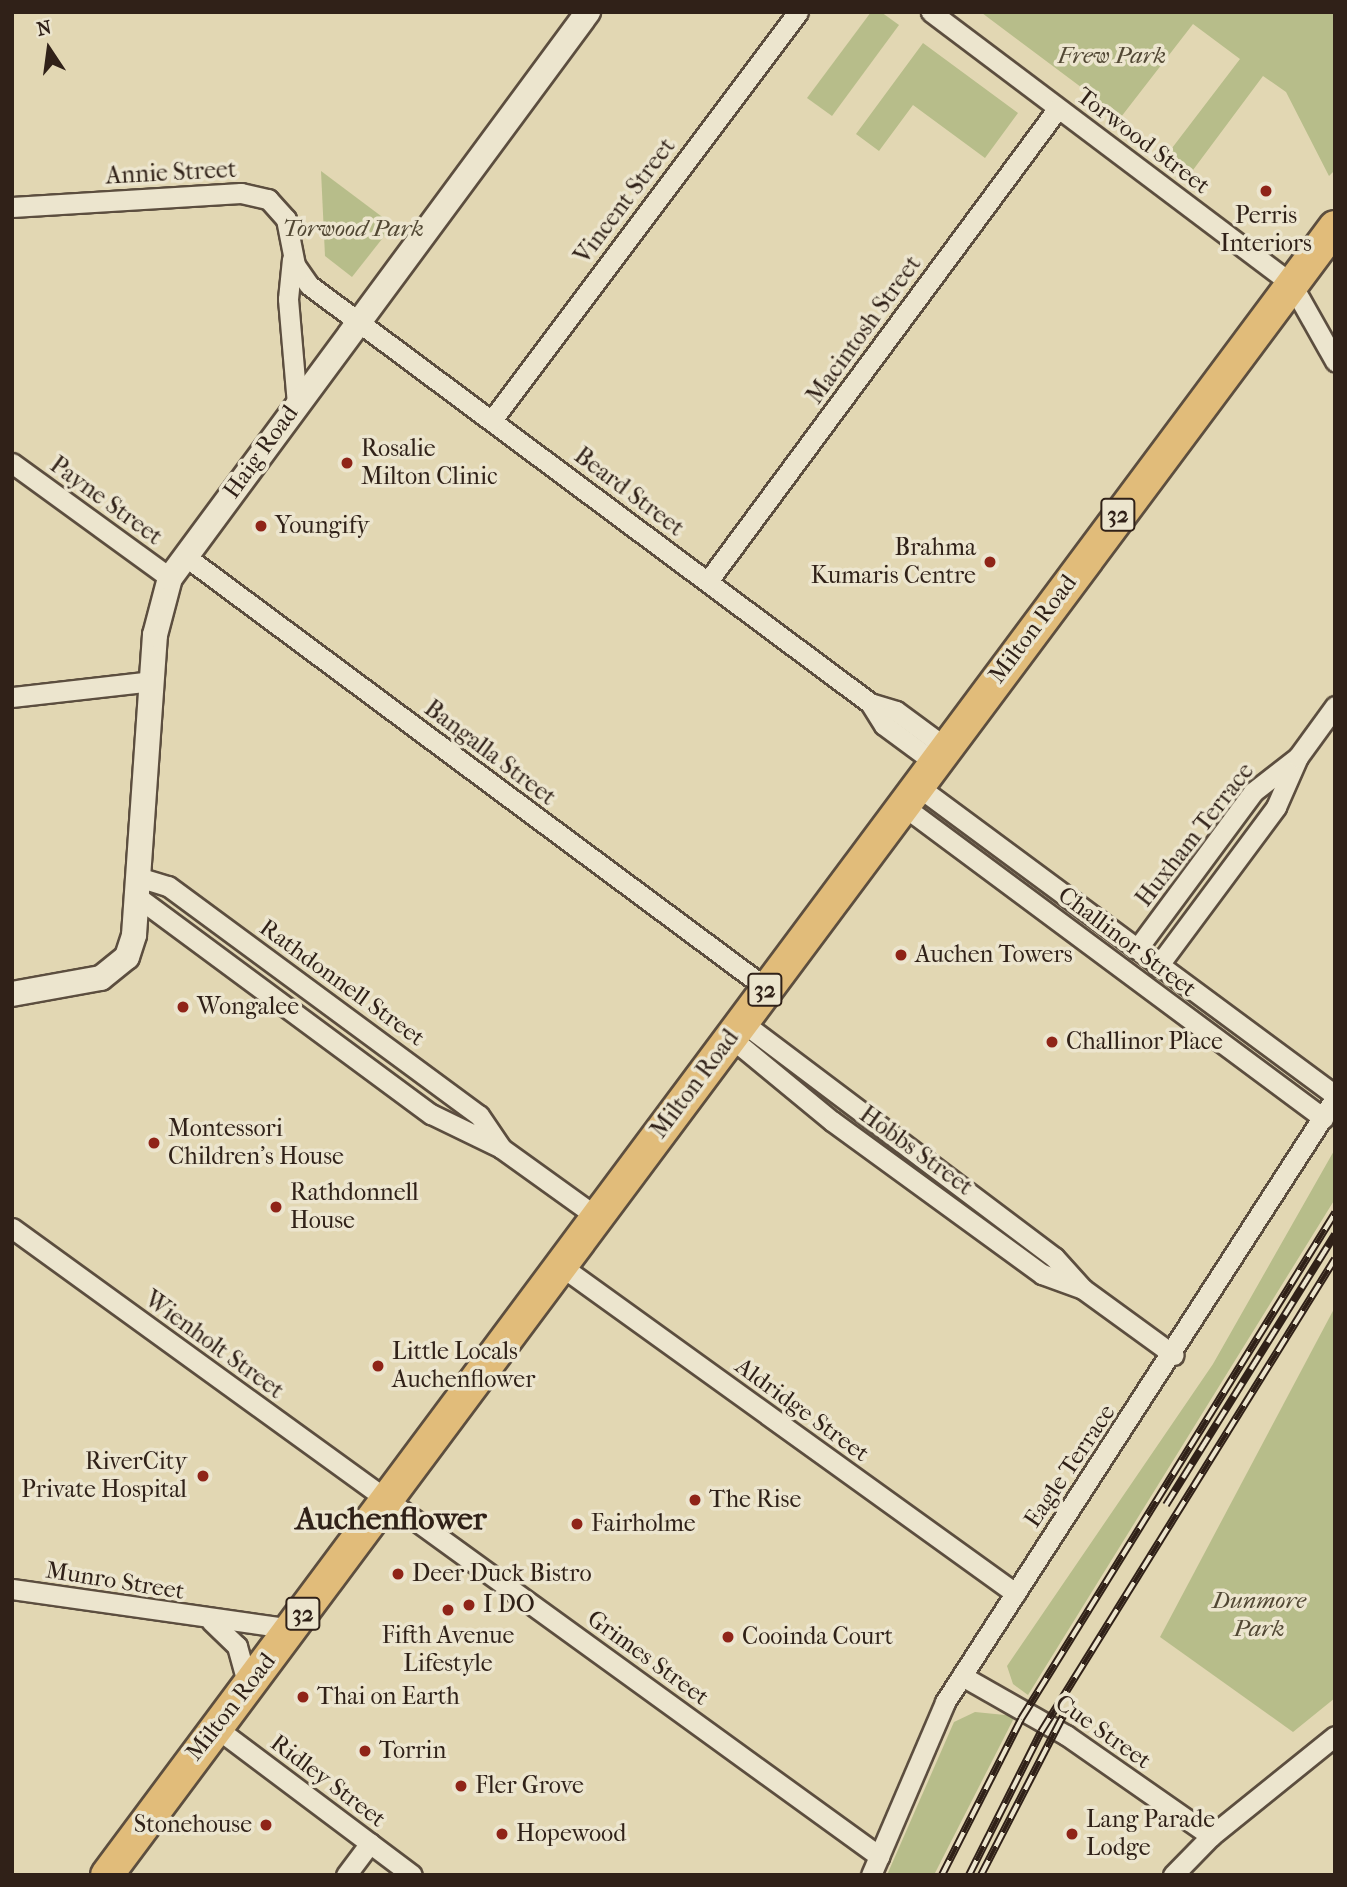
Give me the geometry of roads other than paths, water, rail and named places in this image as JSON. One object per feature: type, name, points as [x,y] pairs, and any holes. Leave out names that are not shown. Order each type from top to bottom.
[{"type":"main road","name":"Milton Road","points":[[107,1875],[924,775],[1291,283],[1335,228]]},
{"type":"street","name":"Haig Road","points":[[12,994],[92,981],[121,965],[133,943],[158,615],[170,578],[588,12]]},
{"type":"street","name":"Vincent Street","points":[[492,420],[798,12]]},
{"type":"street","name":"Torwood Street","points":[[931,12],[1291,283]]},
{"type":"street","name":"Macintosh Street","points":[[708,581],[1058,108]]},
{"type":"street","name":"Annie Street","points":[[12,206],[251,194],[268,199],[284,214],[293,254],[303,280],[357,323]]},
{"type":"street","name":"Annie Street","points":[[293,254],[288,299],[297,404]]},
{"type":"street","points":[[1291,283],[1335,361]]},
{"type":"street","name":"Beard Street","points":[[357,323],[492,420],[870,703],[924,775]]},
{"type":"street","name":"Payne Street","points":[[12,463],[170,578]]},
{"type":"street","name":"Bangalla Street","points":[[185,556],[766,988]]},
{"type":"street","points":[[12,697],[152,681]]},
{"type":"street","name":"Huxham Terrace","points":[[1158,965],[1276,807],[1298,757],[1335,706]]},
{"type":"street","name":"Huxham Terrace","points":[[1137,949],[1253,792],[1298,757]]},
{"type":"street","name":"Challinor Street","points":[[924,775],[1137,949],[1335,1096]]},
{"type":"street","name":"Challinor Street","points":[[924,775],[1323,1118]]},
{"type":"street","name":"Rathdonnell Street","points":[[137,886],[168,886],[448,1092],[489,1125],[501,1148]]},
{"type":"street","name":"Rathdonnell Street","points":[[137,886],[431,1114],[501,1148],[597,1217]]},
{"type":"street","name":"Hobbs Street","points":[[736,1029],[1054,1257],[1083,1289],[1174,1355]]},
{"type":"street","name":"Eagle Terrace","points":[[871,1875],[931,1728],[1015,1594],[1174,1355],[1335,1096]]},
{"type":"street","name":"Wienholt Street","points":[[12,1228],[388,1500]]},
{"type":"street","name":"Aldridge Street","points":[[561,1266],[1015,1594]]},
{"type":"street","name":"Grimes Street","points":[[388,1500],[879,1856]]},
{"type":"street","name":"Munro Street","points":[[12,1589],[211,1621],[241,1618],[292,1629]]},
{"type":"street","name":"Munro Street","points":[[211,1621],[237,1646],[248,1686]]},
{"type":"street","name":"Cue Street","points":[[962,1676],[1066,1735],[1211,1836]]},
{"type":"street","name":"Ridley Street","points":[[215,1727],[412,1875]]},
{"type":"street","points":[[1173,1875],[1211,1836],[1335,1736]]},
{"type":"street","points":[[346,1875],[370,1843]]},
{"type":"railway","points":[[942,1875],[1021,1719],[1335,1213]]},
{"type":"railway","points":[[1166,1505],[1335,1235]]},
{"type":"railway","points":[[969,1875],[1041,1732],[1335,1259]]},
{"type":"railway","points":[[981,1875],[1063,1716]]},
{"type":"place","name":"Perris Interiors","points":[[1266,191]]},
{"type":"place","name":"Rosalie Milton Clinic","points":[[347,463]]},
{"type":"place","name":"Youngify","points":[[261,526]]},
{"type":"place","name":"Brahma Kumaris Centre","points":[[990,562]]},
{"type":"place","name":"Auchen Towers","points":[[901,955]]},
{"type":"place","name":"Wongalee","points":[[183,1007]]},
{"type":"place","name":"Challinor Place","points":[[1052,1042]]},
{"type":"place","name":"Montessori Children's House","points":[[154,1143]]},
{"type":"place","name":"Rathdonnell House","points":[[276,1207]]},
{"type":"place","name":"Little Locals Auchenflower","points":[[378,1366]]},
{"type":"place","name":"RiverCity Private Hospital","points":[[203,1476]]},
{"type":"place","name":"The Rise","points":[[695,1500]]},
{"type":"place","name":"Fairholme","points":[[577,1524]]},
{"type":"place","name":"Deer Duck Bistro","points":[[398,1574]]},
{"type":"place","name":"I DO","points":[[469,1605]]},
{"type":"place","name":"Fifth Avenue Lifestyle","points":[[448,1610]]},
{"type":"place","name":"Cooinda Court","points":[[728,1637]]},
{"type":"place","name":"Thai on Earth","points":[[303,1697]]},
{"type":"place","name":"Torrin","points":[[365,1751]]},
{"type":"place","name":"Fler Grove","points":[[461,1786]]},
{"type":"place","name":"Stonehouse","points":[[266,1825]]},
{"type":"place","name":"Hopewood","points":[[502,1834]]},
{"type":"place","name":"Lang Parade Lodge","points":[[1072,1834]]},
{"type":"district","name":"Auchenflower","points":[[391,1519]]},
{"type":"park label","name":"Frew Park","points":[[1112,56]]},
{"type":"park label","name":"Torwood Park","points":[[353,229]]},
{"type":"park label","name":"Dunmore Park","points":[[1259,1615]]}]
